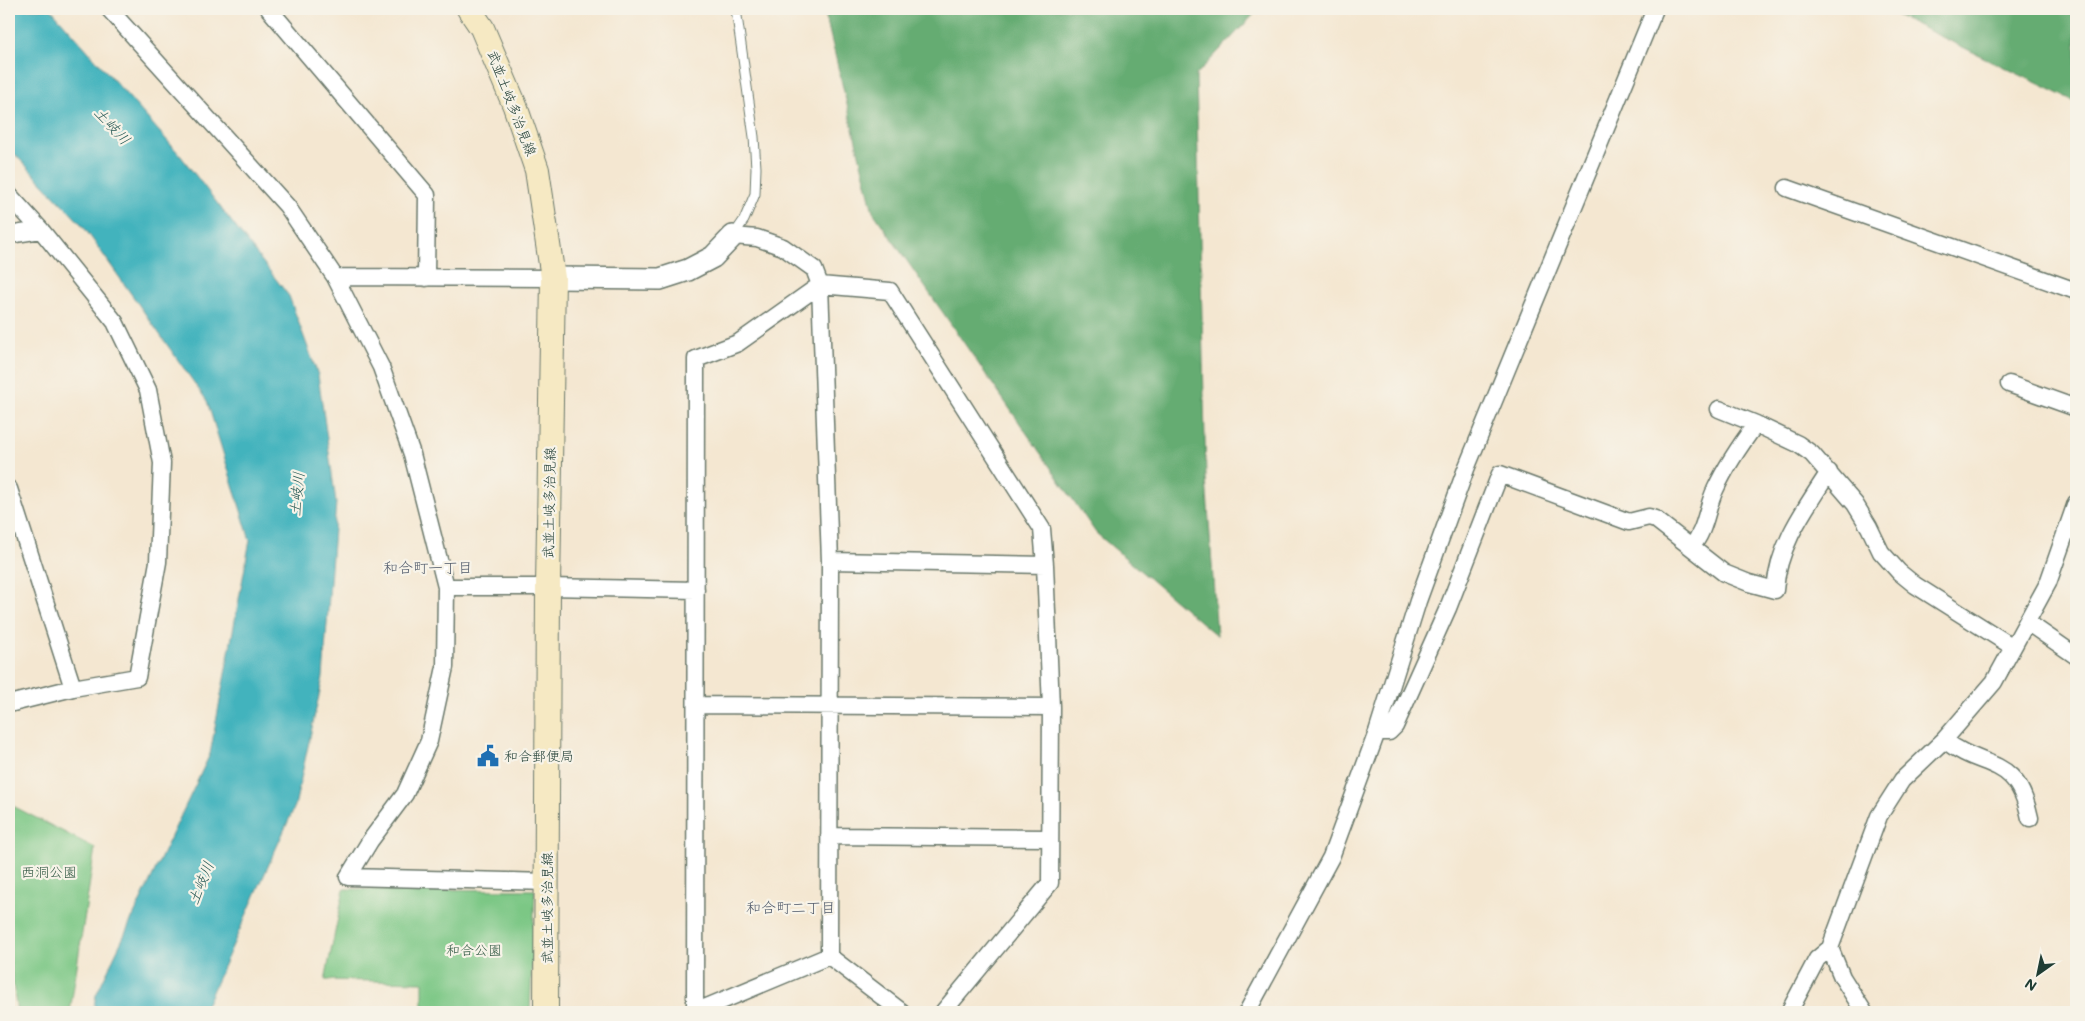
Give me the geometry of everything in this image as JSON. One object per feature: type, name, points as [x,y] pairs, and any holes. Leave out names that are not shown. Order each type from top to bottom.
[{"type":"main road","name":"武並土岐多治見線","points":[[469,9],[482,28],[508,89],[537,170],[553,278],[548,587],[546,1012]]},
{"type":"street","points":[[109,9],[287,206],[335,277],[381,367],[412,454],[446,587],[445,667],[429,741],[405,794],[370,841],[348,877],[547,882]]},
{"type":"street","points":[[268,9],[427,195],[426,278]]},
{"type":"street","points":[[1248,1012],[1331,857],[1377,732],[1418,601],[1466,469],[1654,9]]},
{"type":"street","points":[[1787,188],[2076,291]]},
{"type":"street","points":[[9,195],[41,230],[115,322],[148,390],[162,464],[158,562],[137,677],[73,688],[9,704]]},
{"type":"street","points":[[9,235],[41,230]]},
{"type":"street","points":[[335,277],[660,279],[688,270],[712,257],[733,236],[757,238],[783,247],[814,269],[820,285],[830,561],[829,956]]},
{"type":"street","points":[[829,956],[695,1012],[696,359],[738,343],[820,285],[890,291],[1042,529],[1051,707],[1050,883],[943,1012]]},
{"type":"street","points":[[2009,384],[2076,408]]},
{"type":"street","points":[[1719,409],[1798,444],[1812,454],[1855,504],[1870,527],[1881,552],[1899,572],[1915,585],[2013,647]]},
{"type":"street","points":[[1691,547],[1698,539],[1715,490],[1741,443],[1756,424]]},
{"type":"street","points":[[1377,732],[1388,732],[1395,726],[1448,608],[1500,474],[1629,522],[1649,517],[1655,519],[1724,573],[1733,578],[1775,590],[1776,572],[1787,542],[1829,472]]},
{"type":"street","points":[[9,489],[73,688]]},
{"type":"street","points":[[1789,1012],[1817,958],[1830,948],[1879,816],[1902,780],[1944,740],[1994,682],[2048,583],[2075,513]]},
{"type":"street","points":[[830,561],[1045,565]]},
{"type":"street","points":[[446,587],[696,590]]},
{"type":"street","points":[[2027,622],[2076,656]]},
{"type":"street","points":[[696,706],[1051,707]]},
{"type":"street","points":[[1944,740],[1952,746],[1990,762],[2008,773],[2019,784],[2026,799],[2030,818]]},
{"type":"street","points":[[830,836],[1050,838]]},
{"type":"street","points":[[1830,948],[1842,977],[1864,1012]]},
{"type":"street","points":[[829,956],[902,1012]]},
{"type":"lane","points":[[733,236],[744,220],[755,194],[756,168],[754,137],[736,9]]},
{"type":"green space","points":[[824,9],[1259,9],[1196,75],[1206,478],[1217,636],[1096,533],[873,212]]},
{"type":"green space","points":[[1884,9],[2076,9],[2076,102]]},
{"type":"green space","name":"西洞公園","points":[[9,804],[95,848],[70,1012],[17,1012],[9,954]]},
{"type":"green space","name":"和合公園","points":[[344,889],[535,890],[530,1012],[423,1012],[423,982],[325,980]]},
{"type":"water","name":"土岐川","points":[[9,9],[51,9],[180,155],[289,296],[318,375],[336,502],[323,677],[295,806],[203,1012],[93,1012],[96,995],[210,754],[250,540],[207,401],[83,226],[9,148]]},
{"type":"place","name":"和合郵便局","points":[[488,756]]},
{"type":"district","name":"和合町一丁目","points":[[428,568]]},
{"type":"district","name":"和合町二丁目","points":[[791,908]]}]
